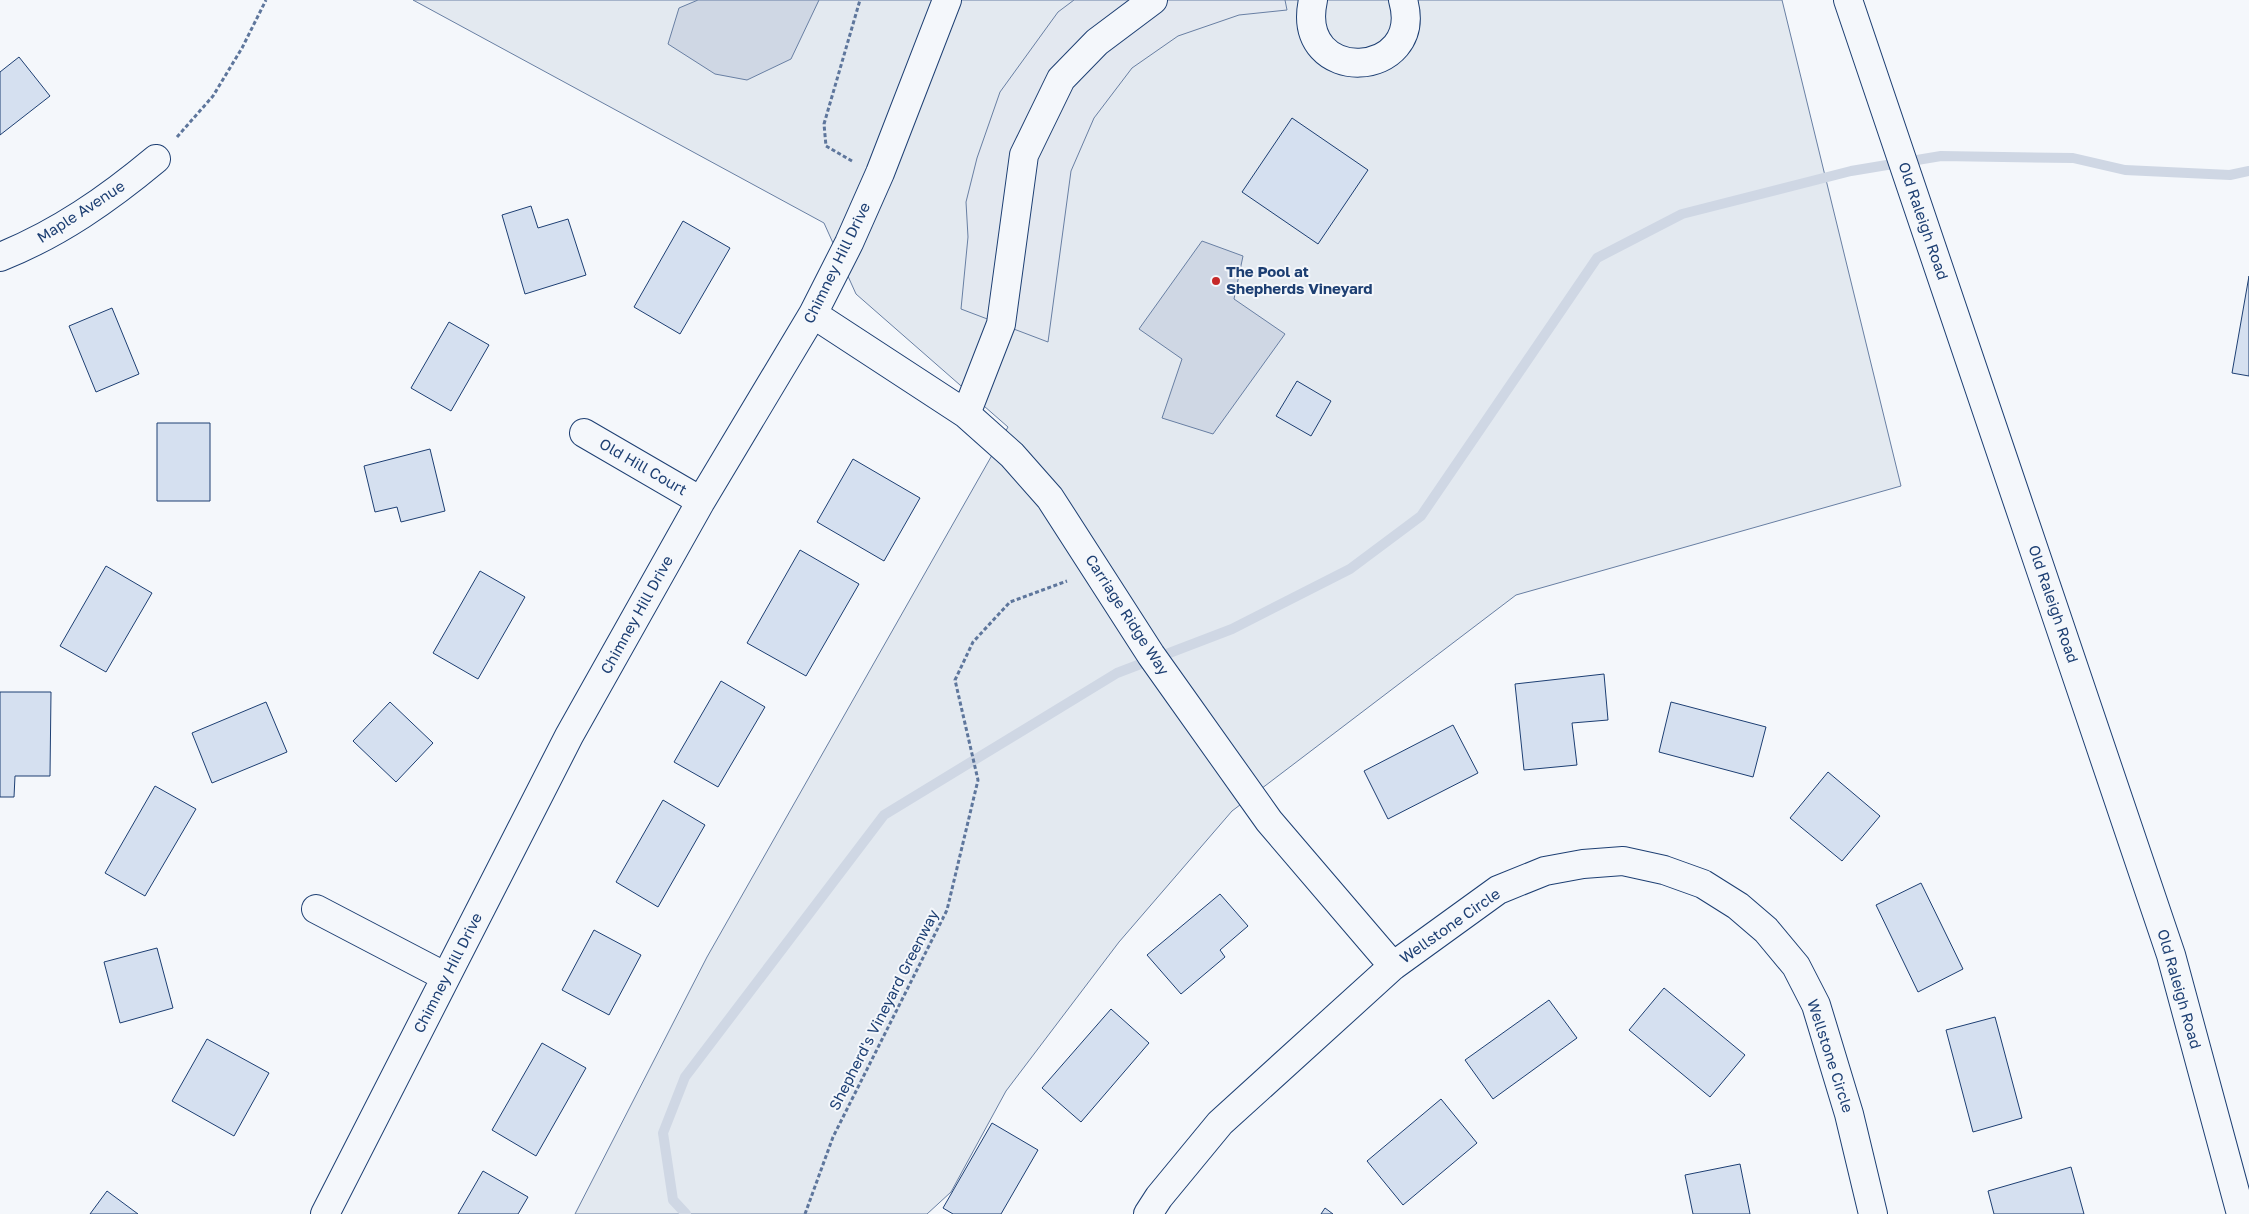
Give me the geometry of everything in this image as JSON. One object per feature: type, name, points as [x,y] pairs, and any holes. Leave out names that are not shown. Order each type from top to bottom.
[{"type":"street","points":[[966,414],[1002,324],[1024,155],[1061,79],[1096,42],[1153,0]]},
{"type":"street","points":[[1313,0],[1310,12],[1311,28],[1318,42],[1328,54],[1341,61],[1357,64],[1373,62],[1388,54],[1399,42],[1405,28],[1406,11],[1403,0]]},
{"type":"street","name":"Old Raleigh Road","points":[[1848,0],[2171,955],[2241,1214]]},
{"type":"street","name":"Chimney Hill Drive","points":[[325,1214],[569,736],[701,501],[813,314],[849,243],[880,173],[949,5]]},
{"type":"street","name":"Maple Avenue","points":[[0,257],[30,245],[115,193],[156,159]]},
{"type":"street","name":"Carriage Ridge Way","points":[[813,314],[966,414],[1012,455],[1050,498],[1151,655],[1269,821],[1393,966]]},
{"type":"street","name":"Old Hill Court","points":[[584,433],[701,501]]},
{"type":"street","name":"Wellstone Circle","points":[[1148,1214],[1158,1197],[1220,1123],[1393,966],[1498,890],[1545,870],[1583,864],[1623,861],[1664,870],[1703,884],[1738,906],[1766,930],[1796,966],[1816,1005],[1849,1114],[1873,1214]]},
{"type":"street","points":[[316,909],[446,977]]},
{"type":"path","points":[[156,159],[213,96],[242,48],[266,0]]},
{"type":"path","points":[[860,0],[824,124],[826,146],[853,162],[880,173]]},
{"type":"path","name":"Shepherd's Vineyard Greenway","points":[[806,1214],[833,1137],[947,910],[978,780],[955,680],[973,642],[1010,602],[1054,584],[1073,579]]},
{"type":"shaded area","points":[[413,0],[1782,0],[1901,486],[1516,595],[1232,811],[1119,942],[1006,1091],[951,1192],[927,1214],[575,1214],[707,957],[1008,427],[856,294],[824,223]]},
{"type":"shaded area","points":[[698,0],[819,0],[791,59],[747,80],[715,74],[668,44],[679,8]]},
{"type":"shaded area","points":[[1074,0],[1285,0],[1287,10],[1239,15],[1178,36],[1132,68],[1094,118],[1071,171],[1048,342],[961,309],[968,237],[966,202],[977,158],[1000,92],[1058,12]]},
{"type":"shaded area","points":[[1202,241],[1243,256],[1234,299],[1285,334],[1213,434],[1162,418],[1182,359],[1139,329]]},
{"type":"building","points":[[19,57],[50,96],[0,135],[0,72]]},
{"type":"building","points":[[1292,118],[1368,170],[1318,244],[1242,192]]},
{"type":"building","points":[[531,206],[538,228],[568,219],[586,275],[525,294],[502,215]]},
{"type":"building","points":[[683,221],[730,248],[680,334],[634,307]]},
{"type":"building","points":[[2249,276],[2249,376],[2232,373]]},
{"type":"building","points":[[112,308],[139,374],[96,392],[69,326]]},
{"type":"building","points":[[449,322],[489,345],[451,411],[411,388]]},
{"type":"building","points":[[1297,381],[1331,401],[1311,436],[1276,416]]},
{"type":"building","points":[[157,423],[210,423],[210,501],[157,501]]},
{"type":"building","points":[[430,449],[445,511],[401,522],[397,507],[375,512],[364,466]]},
{"type":"building","points":[[853,459],[920,498],[884,561],[817,522]]},
{"type":"building","points":[[800,550],[859,584],[806,676],[747,643]]},
{"type":"building","points":[[106,566],[152,593],[106,672],[60,646]]},
{"type":"building","points":[[480,571],[525,597],[478,679],[433,653]]},
{"type":"building","points":[[1604,674],[1608,720],[1572,723],[1577,765],[1524,770],[1515,684]]},
{"type":"building","points":[[721,681],[765,707],[718,787],[674,762]]},
{"type":"building","points":[[0,692],[51,692],[50,776],[15,776],[14,797],[0,797]]},
{"type":"building","points":[[266,702],[287,752],[212,783],[192,733]]},
{"type":"building","points":[[390,702],[433,743],[396,782],[353,741]]},
{"type":"building","points":[[1671,702],[1766,727],[1753,777],[1659,752]]},
{"type":"building","points":[[1453,725],[1478,773],[1388,819],[1364,771]]},
{"type":"building","points":[[1828,772],[1880,816],[1842,861],[1790,818]]},
{"type":"building","points":[[155,786],[196,809],[145,896],[105,873]]},
{"type":"building","points":[[663,800],[705,825],[658,907],[616,882]]},
{"type":"building","points":[[1921,883],[1963,969],[1918,992],[1876,905]]},
{"type":"building","points":[[1220,894],[1248,926],[1220,950],[1225,957],[1181,994],[1147,955]]},
{"type":"building","points":[[594,930],[641,955],[609,1015],[562,990]]},
{"type":"building","points":[[157,948],[173,1008],[120,1023],[104,962]]},
{"type":"building","points":[[1664,988],[1745,1055],[1710,1097],[1629,1030]]},
{"type":"building","points":[[1549,1000],[1577,1038],[1493,1099],[1465,1060]]},
{"type":"building","points":[[1111,1009],[1149,1043],[1081,1122],[1042,1088]]},
{"type":"building","points":[[1995,1017],[2022,1118],[1973,1132],[1946,1030]]},
{"type":"building","points":[[207,1039],[269,1073],[234,1136],[172,1101]]},
{"type":"building","points":[[542,1043],[586,1068],[536,1156],[492,1130]]},
{"type":"building","points":[[1441,1099],[1477,1143],[1403,1205],[1367,1161]]},
{"type":"building","points":[[992,1123],[1038,1150],[1001,1214],[953,1214],[943,1208]]},
{"type":"building","points":[[1740,1164],[1750,1214],[1693,1214],[1685,1175]]},
{"type":"building","points":[[2071,1167],[2084,1214],[1994,1214],[1988,1191]]},
{"type":"building","points":[[483,1171],[528,1197],[518,1214],[458,1214]]},
{"type":"building","points":[[107,1191],[138,1214],[90,1214]]},
{"type":"building","points":[[1325,1208],[1333,1214],[1321,1214]]},
{"type":"waterway","points":[[686,1214],[673,1200],[663,1133],[685,1077],[884,815],[1117,673],[1232,629],[1350,569],[1421,516],[1597,258],[1682,214],[1851,171],[1941,156],[2073,158],[2125,170],[2230,175],[2249,171]]},
{"type":"place","name":"The Pool at Shepherds Vineyard","points":[[1216,281]]}]
